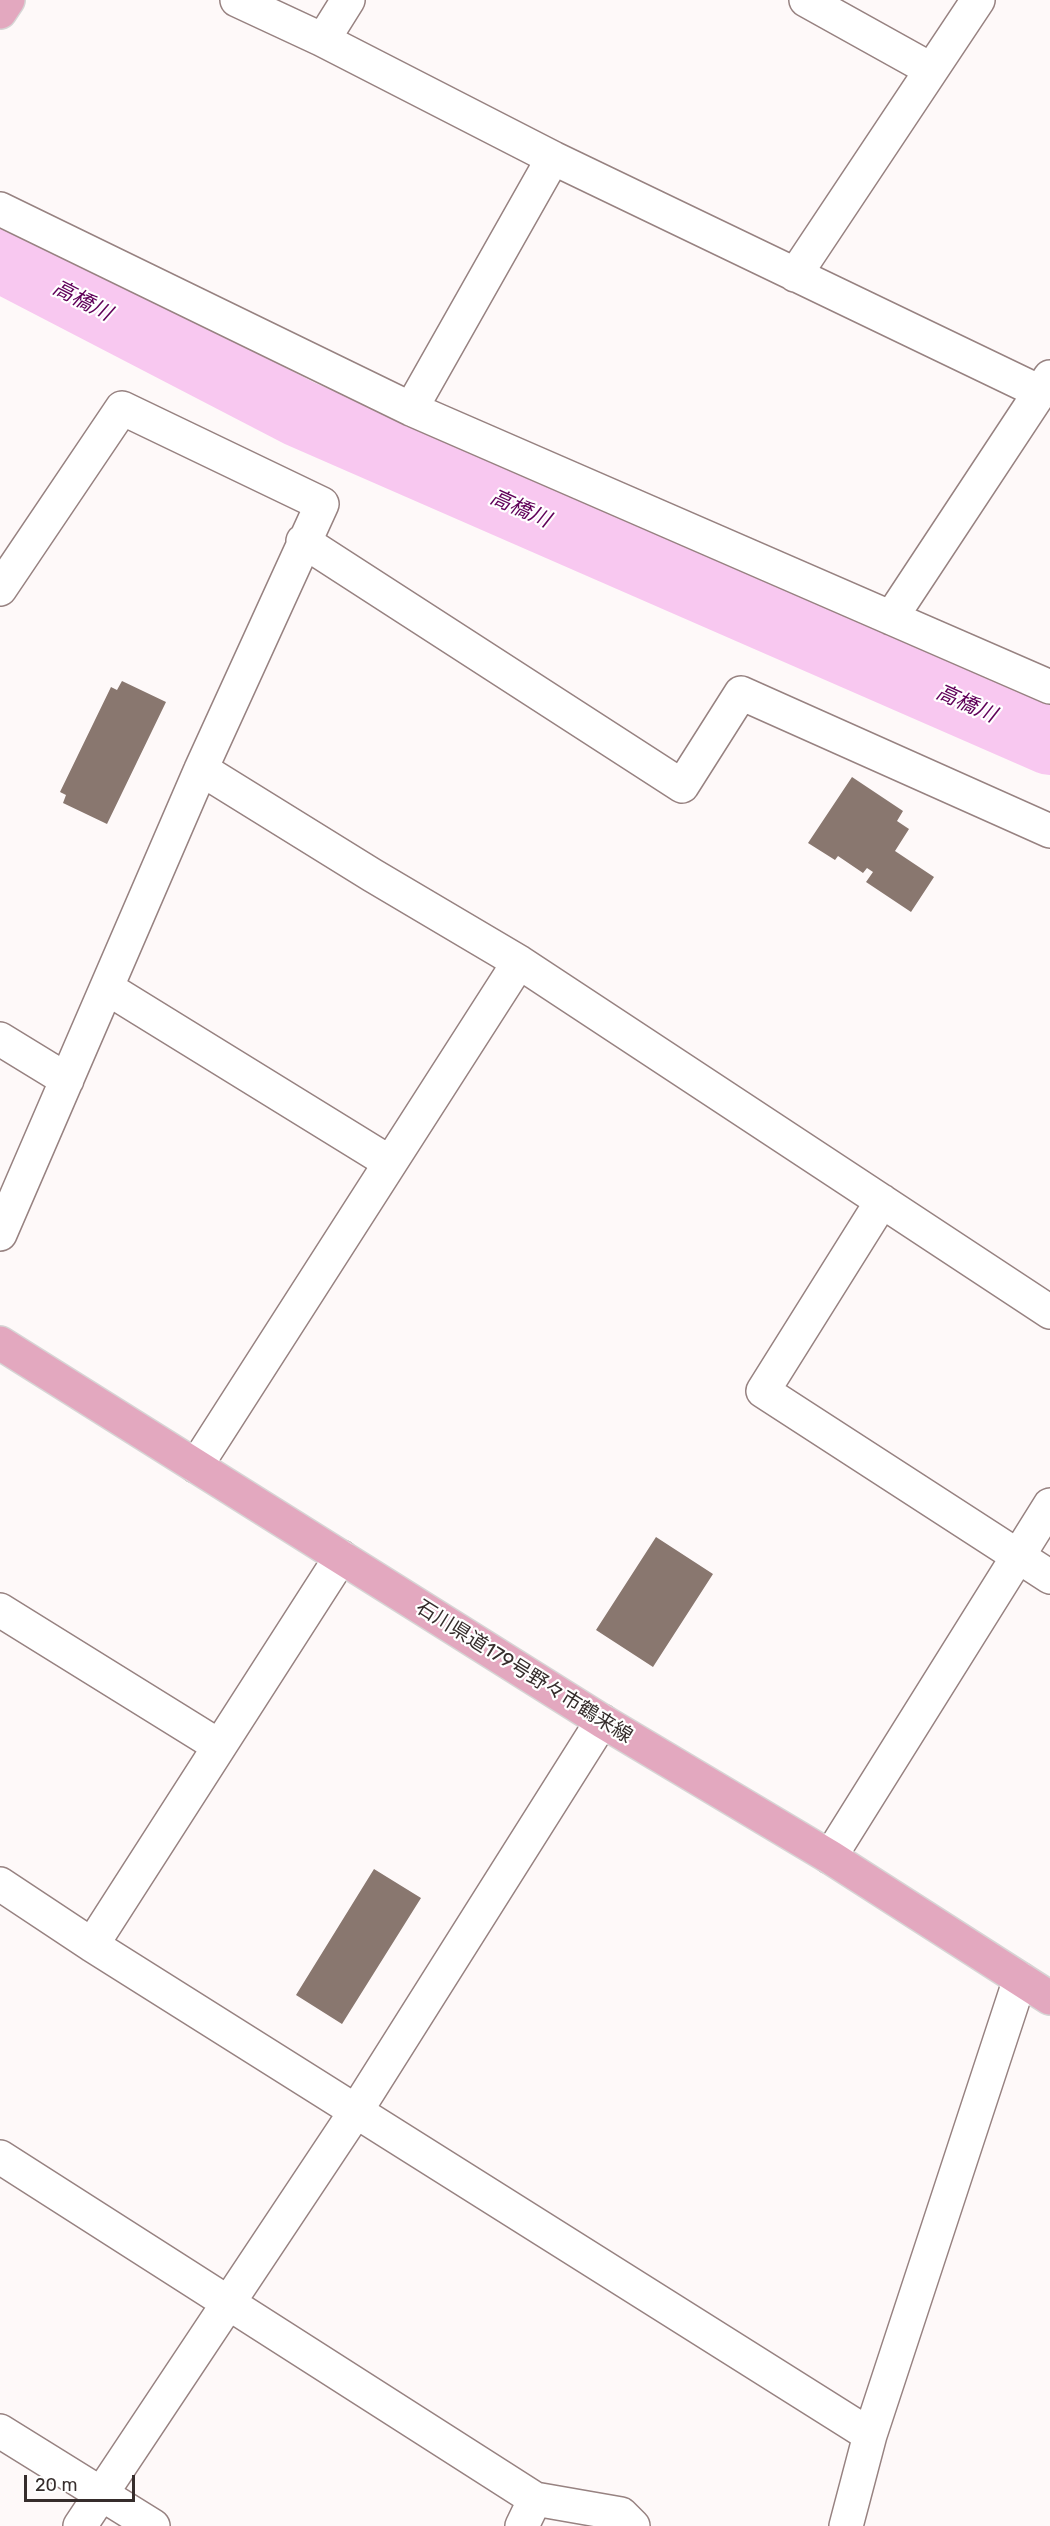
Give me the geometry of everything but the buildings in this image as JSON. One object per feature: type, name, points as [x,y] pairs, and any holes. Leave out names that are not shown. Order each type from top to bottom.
[{"type":"main road","points":[[0,12],[8,0]]},
{"type":"main road","name":"石川県道179号野々市鶴来線","points":[[0,1343],[602,1721],[831,1857],[1050,1998]]},
{"type":"street","points":[[237,0],[323,40],[553,158],[795,275],[1045,385],[891,618]]},
{"type":"street","points":[[323,40],[348,0]]},
{"type":"street","points":[[807,0],[930,69]]},
{"type":"street","points":[[795,275],[978,0]]},
{"type":"street","points":[[411,409],[553,158]]},
{"type":"street","points":[[0,209],[411,409],[1050,687]]},
{"type":"street","points":[[0,589],[122,408],[322,504],[303,541],[201,769],[0,1234]]},
{"type":"street","points":[[303,541],[682,786],[741,693],[1050,831]]},
{"type":"street","points":[[201,769],[372,875],[519,962],[1050,1312]]},
{"type":"street","points":[[196,1466],[519,962]]},
{"type":"street","points":[[107,988],[389,1162]]},
{"type":"street","points":[[0,1039],[67,1080]]},
{"type":"street","points":[[882,1201],[763,1390],[1050,1576]]},
{"type":"street","points":[[831,1857],[1050,1505]]},
{"type":"street","points":[[92,1945],[341,1557]]},
{"type":"street","points":[[0,1610],[219,1746]]},
{"type":"street","points":[[80,2526],[99,2494],[356,2111],[602,1721]]},
{"type":"street","points":[[0,1884],[92,1945],[870,2435]]},
{"type":"street","points":[[846,2526],[870,2435],[1020,1978]]},
{"type":"street","points":[[0,2157],[228,2302],[528,2513],[621,2514],[633,2526]]},
{"type":"street","points":[[0,2431],[153,2526]]},
{"type":"waterway","name":"高橋川","points":[[0,258],[299,413],[1050,741]]}]
